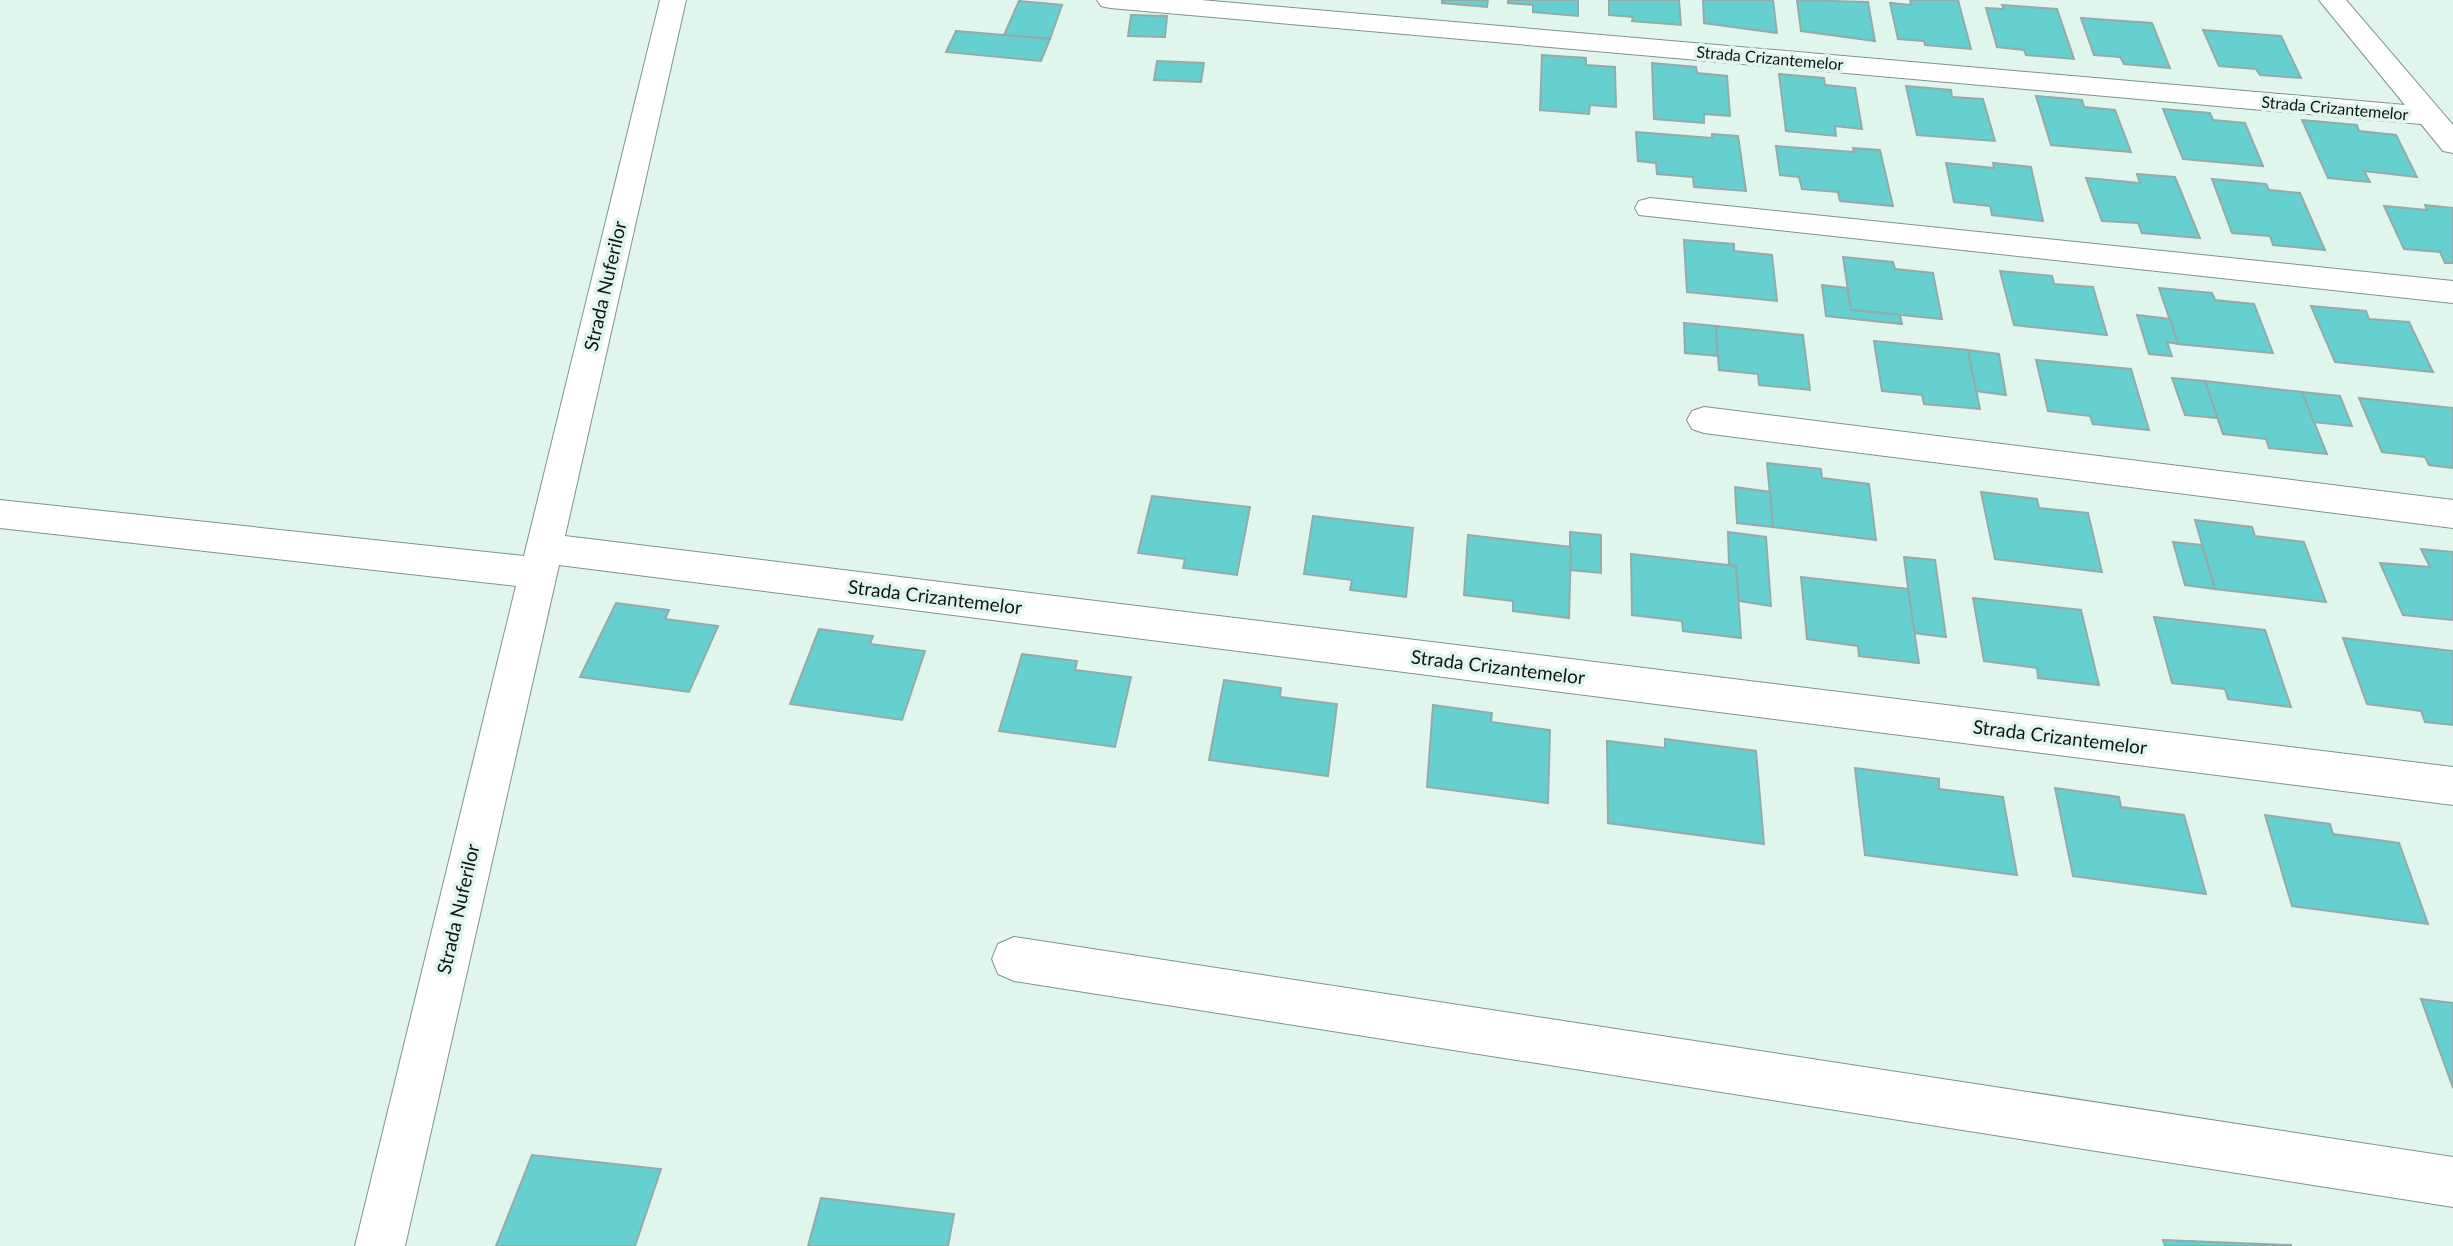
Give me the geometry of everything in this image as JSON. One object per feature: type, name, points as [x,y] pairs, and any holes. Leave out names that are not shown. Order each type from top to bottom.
[{"type":"street","name":"Strada Nuferilor","points":[[380,1246],[673,0]]},
{"type":"street","name":"Strada Crizantemelor","points":[[1110,0],[2430,116]]},
{"type":"street","name":"Strada Crizantemelor","points":[[2332,0],[2453,144]]},
{"type":"street","points":[[1650,208],[2453,292]]},
{"type":"street","points":[[1704,420],[2453,514]]},
{"type":"street","points":[[0,514],[540,560]]},
{"type":"street","name":"Strada Crizantemelor","points":[[540,560],[2453,786]]},
{"type":"street","points":[[1014,959],[2453,1182]]},
{"type":"building","points":[[1442,0],[1488,0],[1487,7],[1442,3]]},
{"type":"building","points":[[1508,0],[1578,0],[1578,16],[1533,12],[1533,5],[1508,3]]},
{"type":"building","points":[[1609,0],[1679,0],[1681,25],[1632,21],[1633,17],[1609,15]]},
{"type":"building","points":[[1703,0],[1773,0],[1777,33],[1704,23]]},
{"type":"building","points":[[1797,0],[1868,2],[1875,41],[1801,31]]},
{"type":"building","points":[[1910,0],[1958,0],[1971,49],[1925,45],[1924,41],[1898,39],[1890,3],[1911,5]]},
{"type":"building","points":[[1019,1],[1062,5],[1050,39],[1004,35]]},
{"type":"building","points":[[2002,5],[2057,9],[2074,59],[2026,55],[2024,50],[1997,47],[1986,8],[2004,9]]},
{"type":"building","points":[[1131,15],[1167,16],[1165,37],[1128,36]]},
{"type":"building","points":[[2081,18],[2152,23],[2170,68],[2124,64],[2120,57],[2094,55]]},
{"type":"building","points":[[2203,30],[2281,36],[2301,78],[2260,75],[2256,69],[2219,66]]},
{"type":"building","points":[[956,31],[1050,39],[1041,61],[946,52]]},
{"type":"building","points":[[1542,55],[1586,58],[1586,65],[1615,67],[1616,107],[1590,105],[1589,114],[1540,110]]},
{"type":"building","points":[[1157,61],[1204,63],[1201,82],[1154,80]]},
{"type":"building","points":[[1652,63],[1696,67],[1697,73],[1727,76],[1730,116],[1704,114],[1704,123],[1654,119]]},
{"type":"building","points":[[1779,74],[1824,78],[1825,85],[1855,88],[1862,129],[1835,126],[1836,136],[1786,131]]},
{"type":"building","points":[[1906,86],[1951,90],[1952,97],[1983,99],[1995,141],[1917,135]]},
{"type":"building","points":[[2036,96],[2082,100],[2084,107],[2115,110],[2131,152],[2051,145]]},
{"type":"building","points":[[2163,109],[2210,113],[2213,120],[2245,123],[2263,166],[2183,159]]},
{"type":"building","points":[[2302,120],[2357,125],[2359,131],[2396,135],[2417,177],[2364,171],[2370,182],[2328,178]]},
{"type":"building","points":[[1636,132],[1712,138],[1712,134],[1738,136],[1746,191],[1694,187],[1693,177],[1657,174],[1656,163],[1638,161]]},
{"type":"building","points":[[1776,146],[1854,152],[1853,148],[1880,150],[1893,206],[1840,201],[1838,192],[1802,189],[1799,177],[1780,175]]},
{"type":"building","points":[[1946,163],[1994,168],[1993,163],[2031,167],[2043,221],[1992,215],[1990,206],[1954,202]]},
{"type":"building","points":[[2137,174],[2175,177],[2200,238],[2142,233],[2138,223],[2102,221],[2086,178],[2140,183]]},
{"type":"building","points":[[2212,179],[2266,184],[2269,190],[2300,193],[2325,250],[2273,245],[2270,236],[2232,233]]},
{"type":"building","points":[[2425,205],[2453,208],[2453,263],[2445,263],[2440,252],[2404,249],[2384,206],[2427,210]]},
{"type":"building","points":[[1684,240],[1734,244],[1734,251],[1772,255],[1777,301],[1687,292]]},
{"type":"building","points":[[1843,257],[1893,262],[1895,269],[1933,273],[1942,319],[1851,310]]},
{"type":"building","points":[[2000,271],[2052,276],[2054,284],[2093,287],[2107,335],[2014,325]]},
{"type":"building","points":[[1822,285],[1847,288],[1851,310],[1900,315],[1902,324],[1826,316]]},
{"type":"building","points":[[2159,288],[2212,293],[2215,300],[2254,304],[2273,353],[2178,344]]},
{"type":"building","points":[[2311,306],[2366,311],[2369,319],[2409,322],[2433,372],[2335,362]]},
{"type":"building","points":[[2137,315],[2170,319],[2178,344],[2167,342],[2172,356],[2149,354]]},
{"type":"building","points":[[1684,323],[1716,326],[1718,356],[1685,353]]},
{"type":"building","points":[[1716,326],[1803,335],[1810,390],[1759,385],[1758,374],[1719,370]]},
{"type":"building","points":[[1874,341],[1968,350],[1980,409],[1924,404],[1922,395],[1882,391]]},
{"type":"building","points":[[1968,350],[1999,354],[2006,395],[1976,391]]},
{"type":"building","points":[[2036,360],[2131,369],[2149,430],[2093,424],[2090,416],[2048,411]]},
{"type":"building","points":[[2172,378],[2205,381],[2218,418],[2185,415]]},
{"type":"building","points":[[2205,381],[2302,392],[2327,454],[2269,448],[2266,439],[2223,434]]},
{"type":"building","points":[[2302,392],[2340,396],[2352,426],[2314,422]]},
{"type":"building","points":[[2359,398],[2453,408],[2453,468],[2429,465],[2425,457],[2382,452]]},
{"type":"building","points":[[1767,463],[1821,469],[1822,478],[1869,484],[1876,540],[1773,527]]},
{"type":"building","points":[[1735,487],[1770,492],[1773,527],[1737,523]]},
{"type":"building","points":[[1981,492],[2037,499],[2039,508],[2088,513],[2102,572],[1995,559]]},
{"type":"building","points":[[1152,496],[1250,507],[1237,575],[1183,568],[1185,559],[1138,553]]},
{"type":"building","points":[[1313,516],[1413,528],[1406,597],[1350,590],[1352,580],[1304,574]]},
{"type":"building","points":[[2195,520],[2252,527],[2255,536],[2304,542],[2326,602],[2215,589]]},
{"type":"building","points":[[1570,532],[1601,535],[1601,573],[1570,570]]},
{"type":"building","points":[[1728,532],[1766,537],[1771,606],[1739,601],[1736,566],[1729,565]]},
{"type":"building","points":[[1468,535],[1571,547],[1569,618],[1513,611],[1513,601],[1464,595]]},
{"type":"building","points":[[2173,542],[2202,545],[2215,589],[2185,585]]},
{"type":"building","points":[[2421,549],[2453,552],[2453,620],[2403,615],[2380,563],[2430,567]]},
{"type":"building","points":[[1631,554],[1736,566],[1741,638],[1683,631],[1682,621],[1632,615]]},
{"type":"building","points":[[1904,557],[1935,560],[1946,637],[1914,633]]},
{"type":"building","points":[[1801,577],[1908,589],[1919,663],[1859,656],[1858,646],[1807,639]]},
{"type":"building","points":[[1973,598],[2081,610],[2099,685],[2038,678],[2037,668],[1984,661]]},
{"type":"building","points":[[616,603],[669,610],[665,619],[718,626],[689,692],[580,677]]},
{"type":"building","points":[[2154,617],[2265,630],[2291,707],[2228,699],[2225,689],[2172,683]]},
{"type":"building","points":[[819,629],[873,636],[870,644],[925,651],[902,720],[790,704]]},
{"type":"building","points":[[2343,638],[2453,651],[2453,725],[2425,722],[2421,711],[2367,704]]},
{"type":"building","points":[[1022,654],[1077,661],[1075,670],[1131,677],[1115,747],[999,731]]},
{"type":"building","points":[[1224,680],[1281,688],[1280,697],[1337,704],[1328,776],[1209,760]]},
{"type":"building","points":[[1433,705],[1492,713],[1491,722],[1550,730],[1548,803],[1427,787]]},
{"type":"building","points":[[1665,739],[1756,751],[1764,844],[1608,823],[1607,741],[1665,748]]},
{"type":"building","points":[[1855,768],[1939,779],[1939,789],[2003,797],[2017,875],[1865,855]]},
{"type":"building","points":[[2055,788],[2119,797],[2121,807],[2184,815],[2206,894],[2073,876]]},
{"type":"building","points":[[2265,815],[2330,824],[2333,834],[2399,843],[2428,924],[2292,906]]},
{"type":"building","points":[[2421,999],[2453,1003],[2453,1088]]},
{"type":"building","points":[[532,1155],[661,1169],[635,1246],[496,1246]]},
{"type":"building","points":[[821,1198],[954,1214],[948,1246],[808,1246]]},
{"type":"building","points":[[2163,1240],[2291,1245],[2291,1246],[2165,1246]]}]
